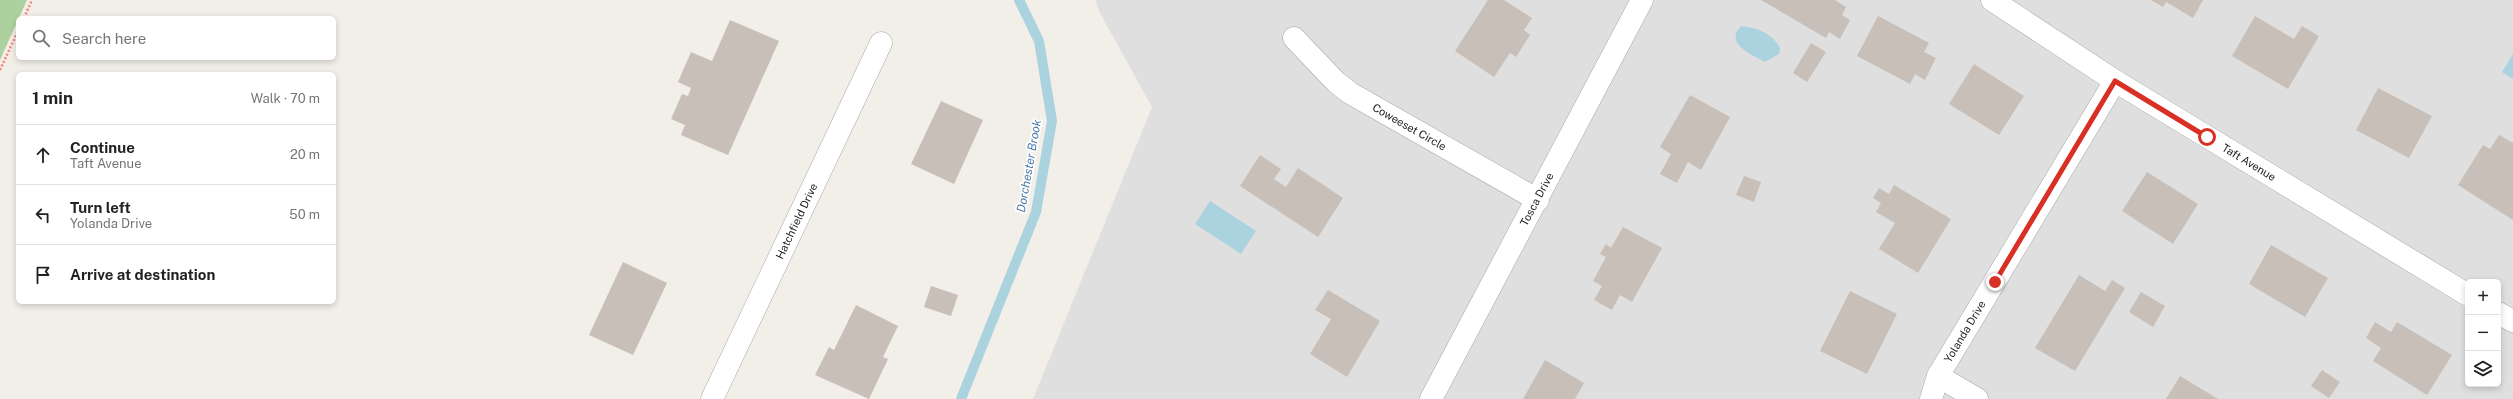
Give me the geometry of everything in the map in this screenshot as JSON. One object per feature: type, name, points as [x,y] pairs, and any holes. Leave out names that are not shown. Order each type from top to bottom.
[{"type":"street","name":"Tosca Drive","points":[[1431,399],[1538,200],[1642,0]]},
{"type":"street","name":"Taft Avenue","points":[[1992,0],[2115,81],[2465,293]]},
{"type":"street","name":"Coweeset Circle","points":[[1294,38],[1336,82],[1350,92],[1538,200]]},
{"type":"street","name":"Hatchfield Drive","points":[[712,399],[881,43]]},
{"type":"street","name":"Yolanda Drive","points":[[1931,399],[1938,376],[2115,81]]},
{"type":"street","points":[[2501,315],[2513,321]]},
{"type":"street","points":[[1938,376],[1977,399]]},
{"type":"path","points":[[25,16],[32,0]]},
{"type":"path","points":[[0,70],[16,35]]},
{"type":"shaded area","points":[[1095,0],[2513,0],[2513,399],[1033,399],[1152,107],[1100,13]]},
{"type":"green space","points":[[0,0],[27,0],[20,16],[16,16],[16,24],[0,60]]},
{"type":"water","points":[[1741,26],[1753,28],[1769,35],[1780,48],[1779,54],[1765,62],[1741,48],[1737,43],[1736,38],[1737,32]]},
{"type":"water","points":[[2513,54],[2513,79],[2502,72]]},
{"type":"water","points":[[1210,201],[1256,231],[1241,254],[1195,224]]},
{"type":"building","points":[[1488,0],[1504,0],[1532,18],[1524,30],[1530,35],[1516,57],[1510,53],[1494,77],[1455,51]]},
{"type":"building","points":[[1761,0],[1835,0],[1846,7],[1842,15],[1850,20],[1840,39],[1829,32],[1826,38]]},
{"type":"building","points":[[2151,0],[2203,0],[2193,18],[2166,2],[2163,7]]},
{"type":"building","points":[[1878,16],[1929,43],[1924,52],[1936,58],[1925,80],[1915,74],[1910,84],[1857,56]]},
{"type":"building","points":[[2255,16],[2294,39],[2302,26],[2319,36],[2288,89],[2232,56]]},
{"type":"building","points":[[730,20],[779,41],[728,155],[681,135],[685,125],[671,119],[682,94],[688,96],[691,88],[678,82],[691,52],[712,61]]},
{"type":"building","points":[[1811,43],[1826,52],[1807,82],[1793,73]]},
{"type":"building","points":[[1974,64],[2024,96],[1999,135],[1949,104]]},
{"type":"building","points":[[2378,88],[2432,116],[2409,158],[2356,130]]},
{"type":"building","points":[[1690,95],[1730,117],[1701,170],[1688,162],[1677,183],[1660,174],[1671,154],[1660,147]]},
{"type":"building","points":[[941,101],[983,120],[954,184],[911,164]]},
{"type":"building","points":[[2499,135],[2513,143],[2513,220],[2458,185],[2483,145],[2490,149]]},
{"type":"building","points":[[1260,155],[1281,169],[1274,179],[1286,187],[1298,168],[1343,198],[1318,237],[1240,186]]},
{"type":"building","points":[[2147,172],[2198,204],[2173,244],[2122,211]]},
{"type":"building","points":[[1744,176],[1761,182],[1754,202],[1736,195]]},
{"type":"building","points":[[1894,185],[1951,219],[1918,273],[1879,249],[1895,223],[1876,212],[1881,203],[1873,198],[1879,188],[1889,194]]},
{"type":"building","points":[[1623,227],[1662,248],[1632,302],[1620,295],[1612,310],[1594,300],[1602,286],[1593,281],[1606,257],[1600,254],[1606,244],[1611,248]]},
{"type":"building","points":[[2271,245],[2328,278],[2305,317],[2249,284]]},
{"type":"building","points":[[623,262],[667,283],[633,355],[589,335]]},
{"type":"building","points":[[2079,275],[2105,291],[2112,280],[2125,288],[2075,371],[2035,348]]},
{"type":"building","points":[[931,286],[958,295],[951,316],[924,307]]},
{"type":"building","points":[[1328,290],[1380,321],[1347,377],[1310,354],[1331,319],[1315,310]]},
{"type":"building","points":[[1850,291],[1897,314],[1867,374],[1820,351]]},
{"type":"building","points":[[2141,292],[2165,306],[2153,327],[2129,312]]},
{"type":"building","points":[[856,305],[898,326],[883,357],[888,359],[869,399],[815,375],[829,347],[834,350]]},
{"type":"building","points":[[2375,322],[2391,332],[2397,322],[2452,355],[2427,395],[2373,361],[2381,348],[2366,338]]},
{"type":"building","points":[[1545,360],[1584,383],[1575,399],[1523,399]]},
{"type":"building","points":[[2322,370],[2340,382],[2329,398],[2311,386]]},
{"type":"building","points":[[2180,376],[2218,399],[2166,399]]},
{"type":"waterway","name":"Dorchester Brook","points":[[961,399],[1036,212],[1052,121],[1039,41],[1019,0]]},
{"type":"route","points":[[1995,282],[2115,81],[2207,137]]}]
